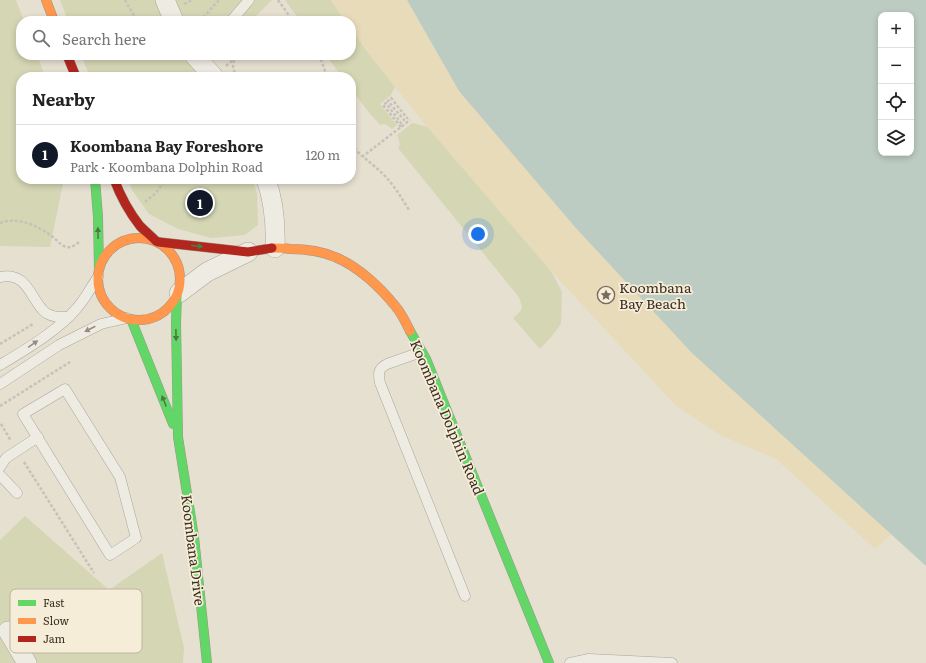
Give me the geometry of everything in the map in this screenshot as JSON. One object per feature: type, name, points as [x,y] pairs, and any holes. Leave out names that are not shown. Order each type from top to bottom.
[{"type":"main road","points":[[46,0],[52,16]]},
{"type":"main road","points":[[69,60],[74,72]]},
{"type":"main road","points":[[95,184],[98,217],[98,274],[99,288],[103,298],[109,307],[117,314],[129,319],[142,320],[153,318],[163,313],[171,306],[178,294],[181,281],[180,269],[175,258],[168,249],[141,226],[116,184]]},
{"type":"main road","points":[[98,274],[102,260],[110,250],[120,242],[131,238],[144,238],[157,241]]},
{"type":"main road","name":"Koombana Dolphin Road","points":[[157,241],[248,252],[275,248],[290,248],[318,252],[335,257],[350,265],[381,290],[397,308],[426,359],[549,663]]},
{"type":"main road","name":"Koombana Drive","points":[[178,294],[176,322],[178,437],[194,537],[206,663]]},
{"type":"main road","name":"Koombana Drive","points":[[129,319],[178,437]]},
{"type":"street","points":[[165,0],[172,16]]},
{"type":"street","points":[[200,60],[210,72]]},
{"type":"street","points":[[268,184],[275,213],[275,248]]},
{"type":"street","name":"Koombana Dolphin Road","points":[[178,294],[207,272],[248,252]]},
{"type":"street","points":[[21,653],[27,663]]},
{"type":"lane","points":[[235,16],[249,0]]},
{"type":"lane","points":[[0,365],[44,336],[69,317],[78,307],[98,274]]},
{"type":"lane","points":[[0,277],[11,276],[25,283],[46,314],[56,317],[69,317]]},
{"type":"lane","points":[[0,384],[59,345],[80,334],[101,324],[129,319]]},
{"type":"lane","points":[[422,352],[387,364],[379,371],[378,376],[465,596]]},
{"type":"lane","points":[[65,389],[120,477],[136,538],[110,555],[38,437],[23,414],[65,389]]},
{"type":"lane","points":[[0,468],[6,458],[38,437]]},
{"type":"lane","points":[[0,475],[18,493]]},
{"type":"lane","points":[[570,663],[589,659],[618,662],[672,663]]},
{"type":"path","points":[[125,0],[134,16]]},
{"type":"path","points":[[205,16],[219,0]]},
{"type":"path","points":[[278,0],[289,16]]},
{"type":"path","points":[[234,60],[235,72]]},
{"type":"path","points":[[321,60],[325,72]]},
{"type":"path","points":[[362,157],[401,127],[409,118],[407,118],[391,98],[388,101],[404,120],[401,122],[386,103],[383,105],[401,127]]},
{"type":"path","points":[[356,150],[362,157],[376,167],[388,179],[400,194],[409,210]]},
{"type":"path","points":[[140,204],[156,194],[163,184]]},
{"type":"path","points":[[0,223],[12,220],[21,221],[46,233],[66,247],[73,246],[81,240]]},
{"type":"path","points":[[0,344],[33,324]]},
{"type":"path","points":[[0,406],[70,362]]},
{"type":"path","points":[[0,424],[12,442]]},
{"type":"path","points":[[23,460],[94,573]]},
{"type":"green space","points":[[0,0],[16,0],[22,16],[16,16],[16,60],[39,60],[43,72],[16,72],[16,184],[63,184],[50,247],[0,246]]},
{"type":"green space","points":[[60,0],[272,0],[256,16],[66,16]]},
{"type":"green space","points":[[285,0],[331,0],[342,16],[296,16]]},
{"type":"green space","points":[[356,36],[395,87],[391,95],[380,104],[397,125],[392,129],[385,124],[380,125],[368,111],[356,95],[356,72],[338,72],[330,60],[356,60]]},
{"type":"green space","points":[[83,60],[211,60],[198,72],[88,72]]},
{"type":"green space","points":[[412,123],[428,127],[551,271],[562,292],[561,324],[540,349],[513,318],[521,311],[522,308],[518,296],[398,148],[400,143],[397,135]]},
{"type":"green space","points":[[130,184],[254,184],[257,193],[258,225],[245,235],[211,238],[178,229],[149,214],[132,190]]},
{"type":"green space","points":[[25,516],[108,589],[10,589],[10,653],[142,653],[142,589],[110,589],[162,553],[184,648],[183,663],[0,663],[0,540]]},
{"type":"sand","name":"Koombana Bay Beach","points":[[331,0],[407,0],[459,91],[893,533],[875,549],[776,459],[720,435],[676,406],[551,271],[428,128],[356,36],[356,16],[342,16]]},
{"type":"shaded area","points":[[407,0],[926,0],[926,566],[692,353],[575,227],[459,91]]},
{"type":"traffic: fast","points":[[95,184],[98,217],[99,269]]},
{"type":"traffic: fast","points":[[177,296],[178,437],[194,537],[207,663]]},
{"type":"traffic: fast","points":[[131,319],[173,424]]},
{"type":"traffic: fast","points":[[410,331],[426,359],[549,663]]},
{"type":"traffic: slow","points":[[46,0],[52,16]]},
{"type":"traffic: slow","points":[[139,238],[155,241],[168,250],[177,263],[180,279],[177,295],[168,308],[155,317],[139,320],[123,317],[110,308],[101,295],[98,279],[101,263],[110,250],[123,241],[139,238]]},
{"type":"traffic: slow","points":[[272,248],[301,249],[319,252],[344,261],[376,285],[400,313],[410,331]]},
{"type":"traffic: jam","points":[[69,60],[74,72]]},
{"type":"traffic: jam","points":[[116,184],[132,215],[140,226],[156,241]]},
{"type":"traffic: jam","points":[[158,242],[248,252],[272,248]]},
{"type":"place","name":"Koombana Bay Foreshore","points":[[200,203]]},
{"type":"place","name":"Koombana Bay Beach","points":[[606,295]]}]
